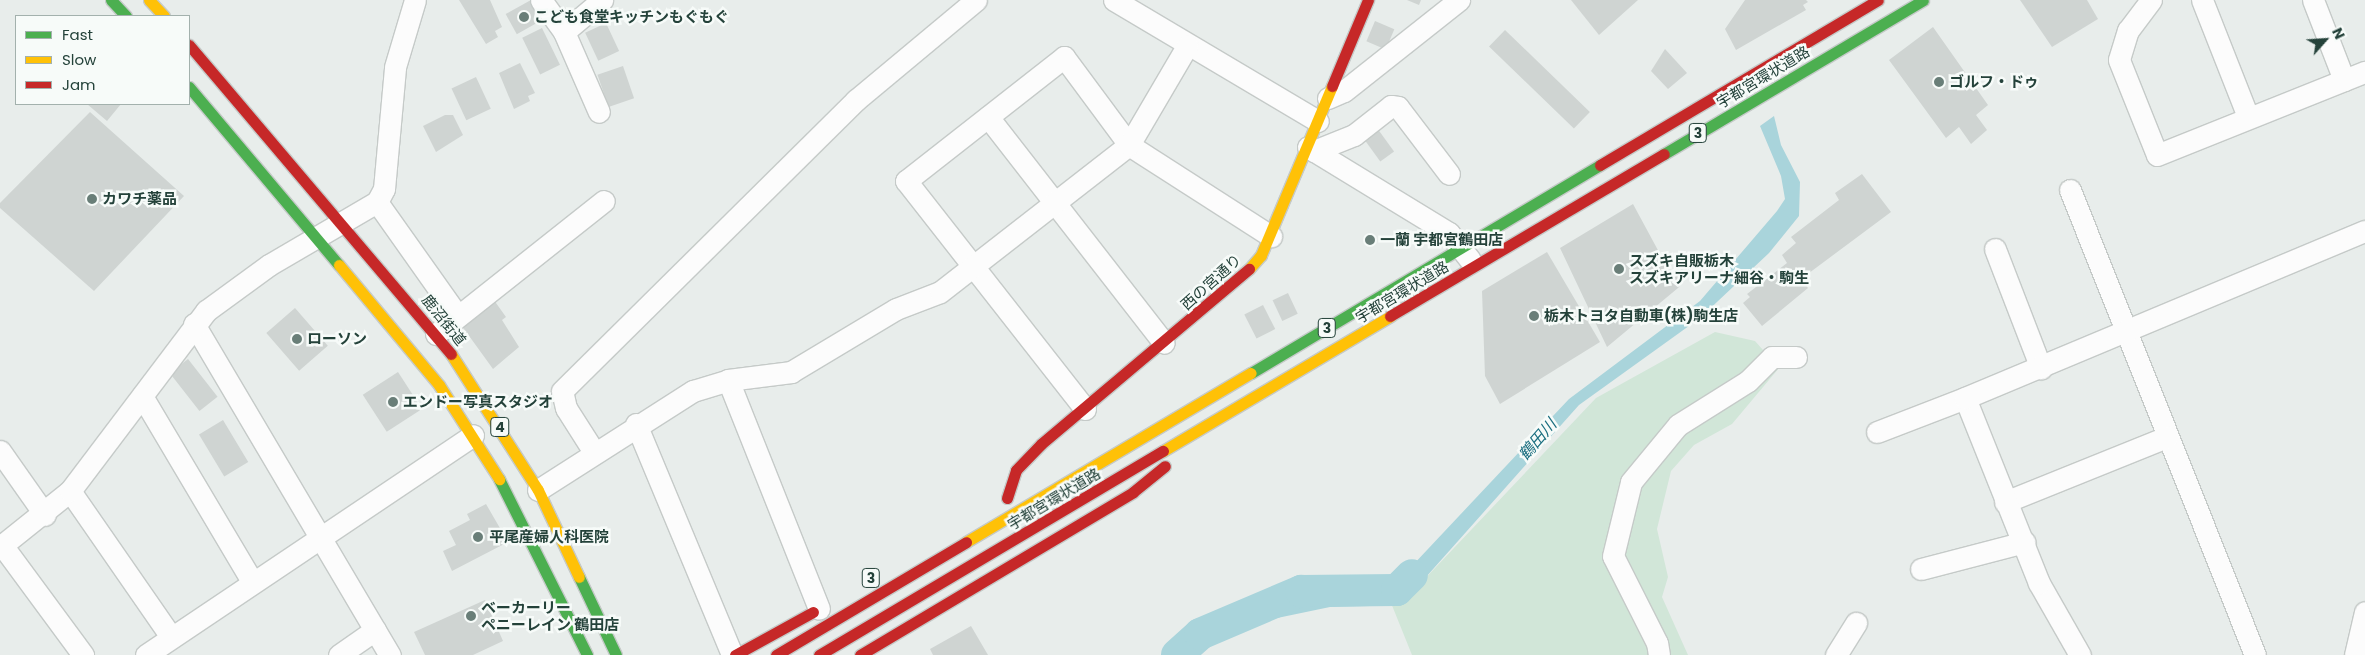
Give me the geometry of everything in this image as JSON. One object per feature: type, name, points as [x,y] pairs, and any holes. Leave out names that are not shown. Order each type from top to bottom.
[{"type":"main road","points":[[111,0],[125,15]]},
{"type":"main road","points":[[149,0],[163,15]]},
{"type":"main road","name":"西の宮通り","points":[[1024,489],[1002,501],[1016,470],[1086,408],[1240,280],[1271,236],[1311,149],[1318,121],[1368,0]]},
{"type":"main road","name":"宇都宮環状道路","points":[[776,655],[1878,0]]},
{"type":"main road","name":"宇都宮環状道路","points":[[819,655],[1923,0]]},
{"type":"main road","name":"鹿沼街道","points":[[190,46],[345,224],[436,334],[473,384],[538,490],[616,655]]},
{"type":"main road","name":"4","points":[[190,88],[319,238],[439,385],[473,435],[536,546],[587,655]]},
{"type":"main road","name":"3","points":[[1074,462],[1230,386]]},
{"type":"main road","name":"3","points":[[860,655],[1133,492],[1238,407]]},
{"type":"main road","points":[[734,655],[823,606]]},
{"type":"street","points":[[83,655],[1,546],[45,515],[70,491],[194,324],[239,284],[345,224],[377,202],[384,189],[395,67],[415,0]]},
{"type":"street","points":[[541,0],[564,32],[599,112]]},
{"type":"street","points":[[564,32],[602,0]]},
{"type":"street","points":[[594,452],[566,408],[562,391],[856,100],[976,0]]},
{"type":"street","points":[[1114,0],[1188,46],[1318,121]]},
{"type":"street","points":[[1328,98],[1344,92],[1459,0]]},
{"type":"street","points":[[2151,0],[2128,30],[2119,60],[2157,155],[2248,117],[2365,72]]},
{"type":"street","points":[[2202,0],[2248,117]]},
{"type":"street","points":[[2313,0],[2344,80]]},
{"type":"street","points":[[538,490],[636,424],[693,391],[728,380],[791,372],[896,309],[940,292],[1129,145],[1188,46]]},
{"type":"street","points":[[1086,408],[970,267],[906,181],[1064,57],[1129,145],[1271,236]]},
{"type":"street","points":[[1311,149],[1354,135],[1391,106],[1398,107],[1449,174]]},
{"type":"street","points":[[988,117],[1054,205],[1164,343]]},
{"type":"street","points":[[1311,149],[1449,233],[1462,248],[1474,267]]},
{"type":"street","points":[[2070,190],[2255,655]]},
{"type":"street","points":[[436,334],[457,315],[604,201]]},
{"type":"street","points":[[377,202],[457,315]]},
{"type":"street","points":[[1877,432],[2126,333],[2136,325],[2365,231]]},
{"type":"street","points":[[1994,249],[2041,368]]},
{"type":"street","points":[[194,324],[390,655]]},
{"type":"street","points":[[1659,655],[1614,556],[1631,482],[1678,425],[1748,381],[1772,357],[1796,357]]},
{"type":"street","points":[[728,380],[823,606]]},
{"type":"street","points":[[142,396],[252,581]]},
{"type":"street","points":[[1965,398],[2005,502],[2025,542],[2039,583],[2080,655]]},
{"type":"street","points":[[636,424],[734,655]]},
{"type":"street","points":[[146,655],[319,535],[473,435]]},
{"type":"street","points":[[2005,502],[2167,437]]},
{"type":"street","points":[[0,451],[45,515]]},
{"type":"street","points":[[70,491],[171,637]]},
{"type":"street","points":[[1921,569],[2025,542]]},
{"type":"street","points":[[2355,655],[2365,612]]},
{"type":"street","points":[[1836,655],[1856,623]]},
{"type":"street","points":[[339,655],[375,630]]},
{"type":"green space","points":[[1715,332],[1755,341],[1779,368],[1732,424],[1694,445],[1671,471],[1657,529],[1668,577],[1662,597],[1688,655],[1412,655],[1389,598],[1418,586],[1596,398]]},
{"type":"water","points":[[1774,116],[1781,145],[1800,182],[1799,216],[1769,253],[1700,318],[1579,405],[1418,586],[1370,606],[1330,607],[1230,628],[1186,655],[1162,655],[1196,622],[1219,612],[1299,596],[1366,592],[1396,583],[1569,399],[1700,301],[1777,211],[1785,199],[1781,176],[1760,126]]},
{"type":"building","points":[[459,0],[490,0],[502,27],[495,31],[498,37],[486,44]]},
{"type":"building","name":"こども食堂キッチンもぐもぐ","points":[[531,0],[542,20],[517,34],[506,14]]},
{"type":"building","points":[[1407,0],[1421,0],[1419,5]]},
{"type":"building","points":[[1571,0],[1638,0],[1599,35]]},
{"type":"building","points":[[1745,0],[1806,0],[1808,2],[1803,5],[1806,10],[1736,50],[1725,29]]},
{"type":"building","points":[[2020,0],[2087,0],[2098,19],[2052,47]]},
{"type":"building","points":[[1375,21],[1394,29],[1386,49],[1366,41]]},
{"type":"building","points":[[606,23],[619,51],[598,61],[585,33]]},
{"type":"building","name":"ゴルフ・ドゥ","points":[[1933,27],[1988,105],[1976,115],[1987,130],[1971,144],[1959,127],[1946,138],[1889,60]]},
{"type":"building","points":[[542,28],[560,65],[540,74],[522,38]]},
{"type":"building","points":[[1505,30],[1590,112],[1574,129],[1489,47]]},
{"type":"building","points":[[1665,49],[1687,73],[1668,89],[1651,71]]},
{"type":"building","points":[[520,63],[535,93],[528,96],[530,101],[514,109],[499,73]]},
{"type":"building","points":[[623,66],[634,98],[609,107],[597,75]]},
{"type":"building","points":[[476,77],[491,109],[466,120],[452,88]]},
{"type":"building","points":[[88,105],[120,105],[107,121]]},
{"type":"building","name":"カワチ薬品","points":[[90,112],[184,196],[94,291],[0,208],[0,203]]},
{"type":"building","points":[[445,115],[453,115],[463,135],[436,152],[423,126]]},
{"type":"building","points":[[1377,128],[1394,151],[1380,161],[1363,138]]},
{"type":"building","points":[[1862,174],[1891,212],[1801,279],[1808,288],[1762,326],[1743,303],[1750,297],[1747,294],[1787,263],[1782,255],[1796,243],[1791,237],[1839,200],[1835,193]]},
{"type":"building","name":"スズキ自販栃木 スズキアリーナ細谷・駒生","points":[[1633,204],[1673,278],[1696,253],[1702,259],[1678,288],[1607,347],[1560,248]]},
{"type":"building","name":"栃木トヨタ自動車(株)駒生店","points":[[1547,252],[1600,342],[1500,404],[1485,376],[1482,291]]},
{"type":"building","points":[[1288,293],[1298,314],[1282,321],[1273,300]]},
{"type":"building","points":[[491,296],[506,317],[502,320],[519,347],[493,369],[459,322]]},
{"type":"building","points":[[1263,305],[1275,329],[1257,339],[1244,315]]},
{"type":"building","name":"ローソン","points":[[295,308],[328,346],[299,371],[266,333]]},
{"type":"building","points":[[188,359],[218,397],[199,411],[170,373]]},
{"type":"building","name":"エンドー写真スタジオ","points":[[398,372],[422,409],[387,432],[363,395]]},
{"type":"building","points":[[223,420],[248,462],[224,476],[199,434]]},
{"type":"building","name":"平尾産婦人科医院","points":[[486,504],[508,542],[452,571],[443,551],[456,545],[449,531],[470,520],[467,514]]},
{"type":"building","name":"ベーカーリー ペニーレイン 鶴田店","points":[[485,600],[503,641],[473,655],[425,655],[414,632]]},
{"type":"building","points":[[971,626],[988,655],[933,655],[930,649]]},
{"type":"waterway","name":"鶴田川","points":[[1177,655],[1200,634],[1301,591],[1397,590],[1412,575]]},
{"type":"traffic: fast","points":[[111,0],[125,15]]},
{"type":"traffic: fast","points":[[1664,154],[1923,0]]},
{"type":"traffic: fast","points":[[190,88],[339,265]]},
{"type":"traffic: fast","points":[[1251,373],[1600,165]]},
{"type":"traffic: fast","points":[[499,479],[587,655]]},
{"type":"traffic: fast","points":[[579,577],[616,655]]},
{"type":"traffic: slow","points":[[149,0],[163,15]]},
{"type":"traffic: slow","points":[[1249,269],[1261,255],[1332,86]]},
{"type":"traffic: slow","points":[[339,265],[439,385],[499,479]]},
{"type":"traffic: slow","points":[[1163,451],[1390,316]]},
{"type":"traffic: slow","points":[[451,354],[538,490],[579,577]]},
{"type":"traffic: slow","points":[[966,542],[1251,373]]},
{"type":"traffic: jam","points":[[1332,86],[1368,0]]},
{"type":"traffic: jam","points":[[1600,165],[1878,0]]},
{"type":"traffic: jam","points":[[190,46],[451,354]]},
{"type":"traffic: jam","points":[[1390,316],[1664,154]]},
{"type":"traffic: jam","points":[[1007,498],[1016,470],[1041,444],[1249,269]]},
{"type":"traffic: jam","points":[[819,655],[1163,451]]},
{"type":"traffic: jam","points":[[860,655],[1133,492],[1165,466]]},
{"type":"traffic: jam","points":[[776,655],[966,542]]},
{"type":"traffic: jam","points":[[735,655],[813,612]]},
{"type":"place","name":"こども食堂キッチンもぐもぐ","points":[[524,17]]},
{"type":"place","name":"ゴルフ・ドゥ","points":[[1939,82]]},
{"type":"place","name":"カワチ薬品","points":[[92,199]]},
{"type":"place","name":"一蘭 宇都宮鶴田店","points":[[1370,240]]},
{"type":"place","name":"スズキ自販栃木 スズキアリーナ細谷・駒生","points":[[1619,269]]},
{"type":"place","name":"栃木トヨタ自動車(株)駒生店","points":[[1534,316]]},
{"type":"place","name":"ローソン","points":[[297,339]]},
{"type":"place","name":"エンドー写真スタジオ","points":[[393,402]]},
{"type":"place","name":"平尾産婦人科医院","points":[[478,537]]},
{"type":"place","name":"ベーカーリー ペニーレイン 鶴田店","points":[[471,616]]}]
